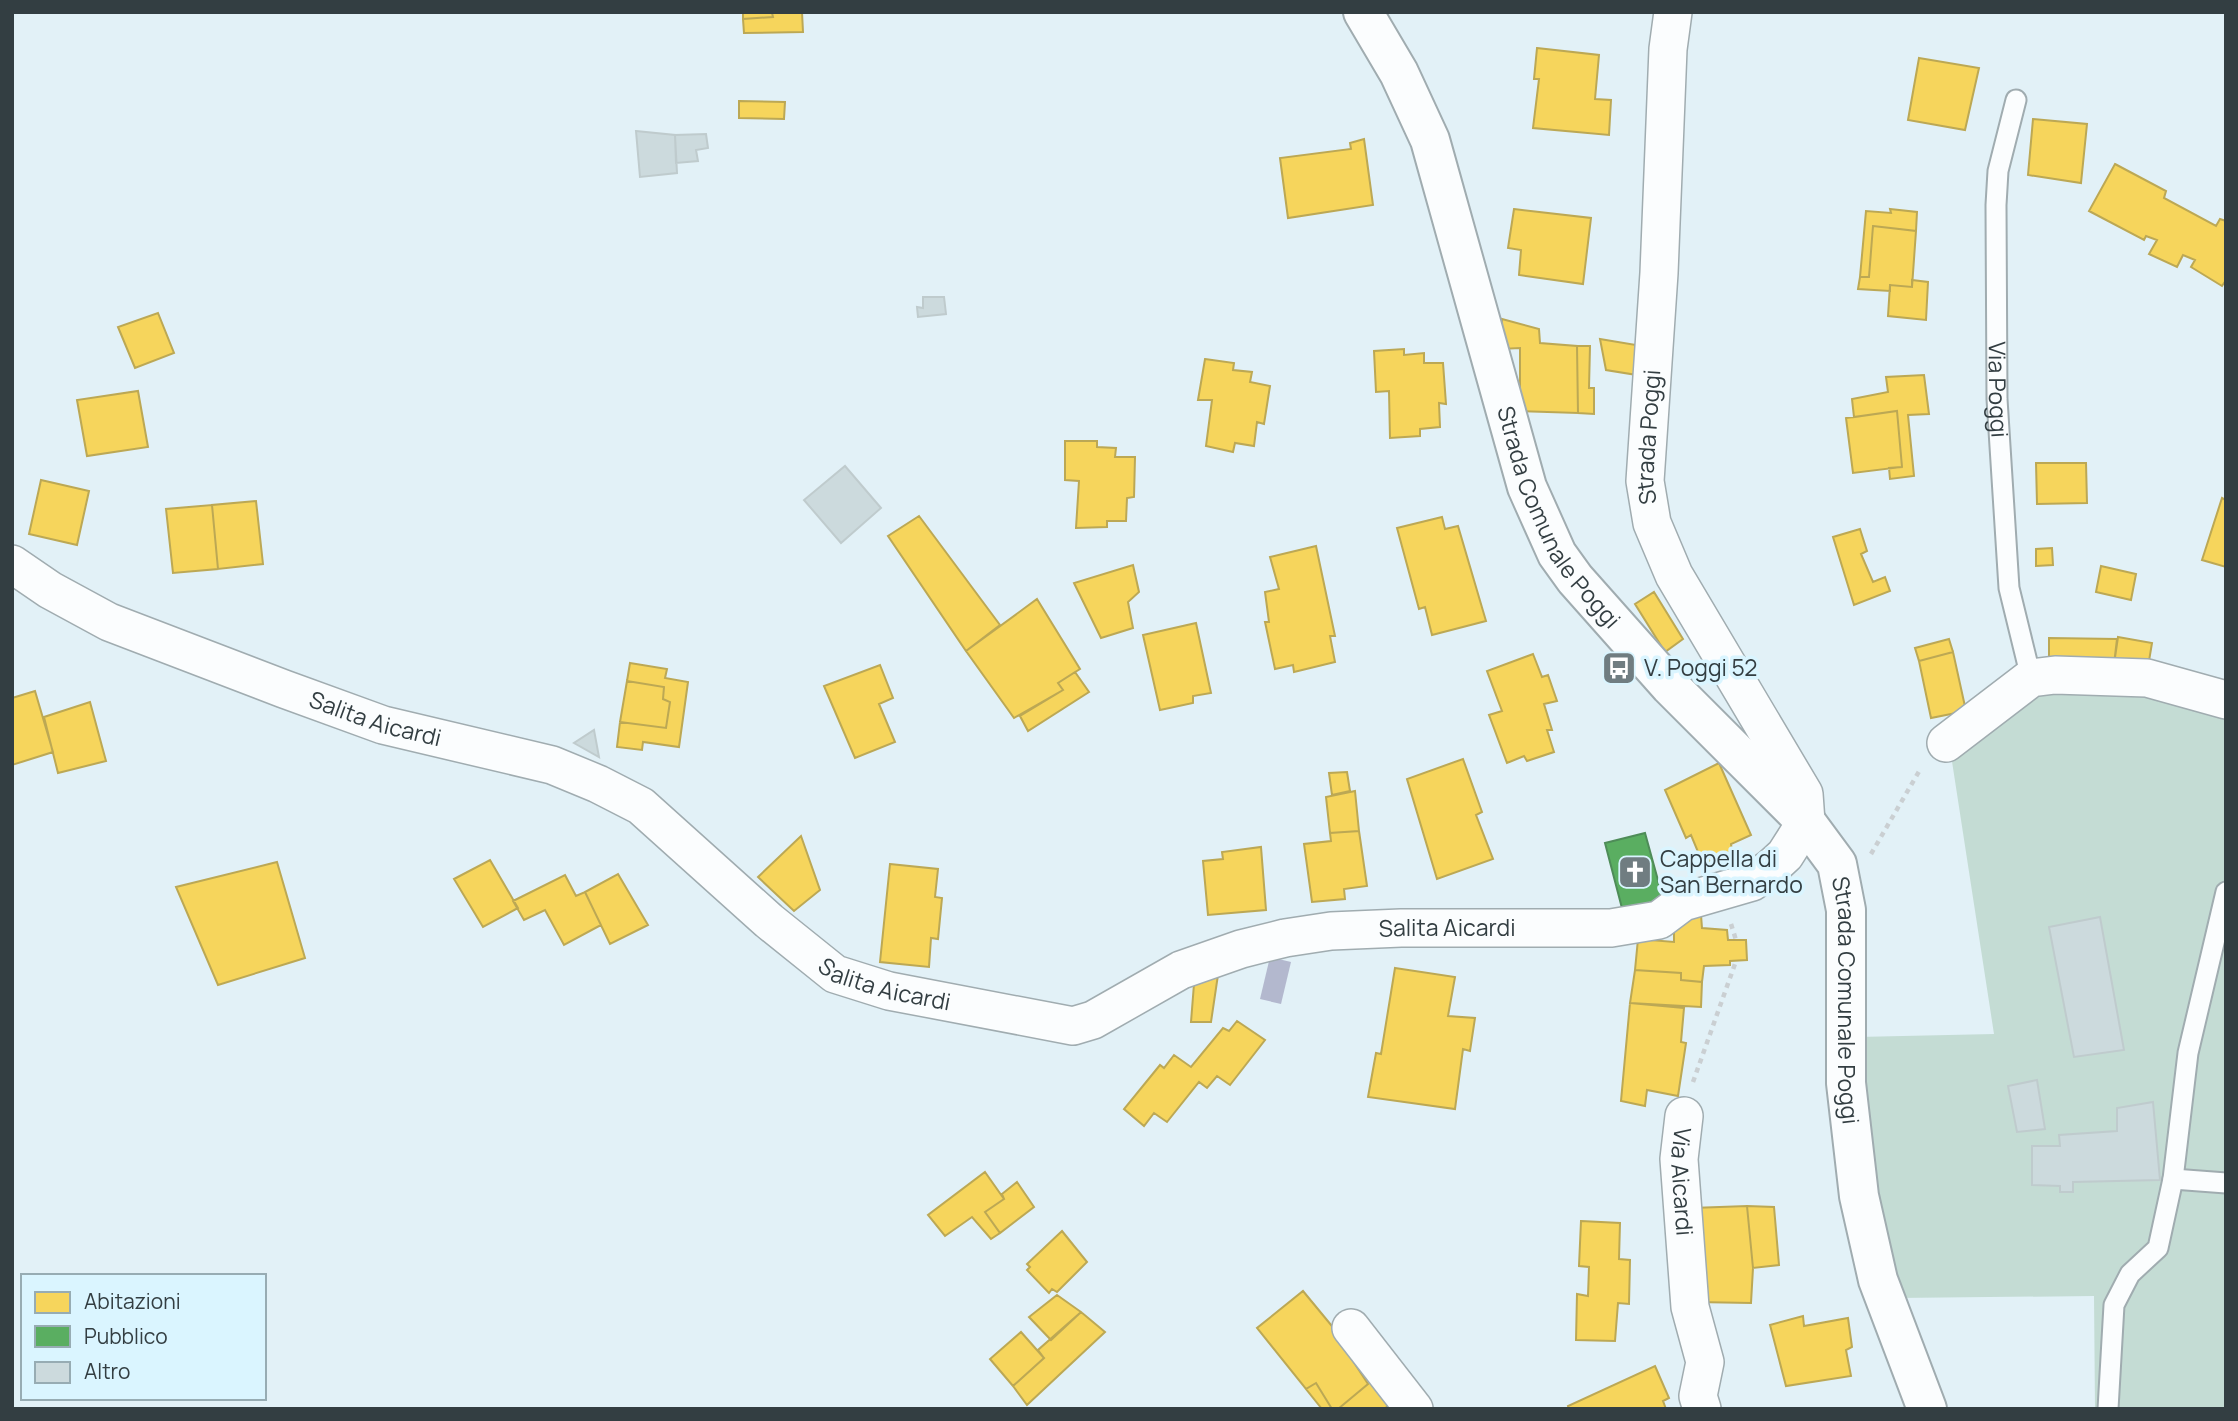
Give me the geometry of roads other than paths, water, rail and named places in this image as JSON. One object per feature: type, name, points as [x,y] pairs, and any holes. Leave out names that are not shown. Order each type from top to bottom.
[{"type":"main road","name":"Strada Comunale Poggi","points":[[1363,12],[1399,73],[1430,140],[1527,487],[1557,554],[1575,579],[1670,686],[1806,822],[1828,849],[1843,881],[1848,941],[1846,1083],[1859,1196],[1878,1280],[1927,1409]]},
{"type":"street","name":"Strada Poggi","points":[[1673,12],[1668,50],[1659,273],[1645,481],[1647,506],[1675,575],[1804,794],[1806,822]]},
{"type":"street","name":"Salita Aicardi","points":[[12,564],[50,590],[109,622],[284,690],[383,725],[552,765],[598,784],[640,806],[777,927],[835,974],[889,991],[1007,1012],[1064,1026],[1093,1020],[1181,970],[1241,948],[1285,938],[1331,931],[1401,928],[1611,928],[1660,920],[1683,902],[1752,882],[1785,855],[1806,822]]},
{"type":"street","points":[[1946,743],[2031,678],[2147,678],[2226,700]]},
{"type":"street","name":"Via Aicardi","points":[[1684,1116],[1679,1159],[1690,1307],[1705,1362],[1698,1396],[1702,1409]]},
{"type":"street","points":[[1351,1328],[1413,1409]]},
{"type":"lane","name":"Via Poggi","points":[[2015,100],[1998,171],[1997,399],[2009,588],[2031,678]]},
{"type":"lane","points":[[2108,1409],[2114,1305],[2130,1274],[2158,1248],[2173,1179],[2188,1053],[2226,892]]},
{"type":"lane","points":[[2173,1179],[2226,1183]]},
{"type":"water","points":[[1270,957],[1291,962],[1281,1004],[1260,999]]},
{"type":"place","name":"V. Poggi 52","points":[[1619,668]]},
{"type":"place","name":"Cappella di San Bernardo","points":[[1635,872]]}]
